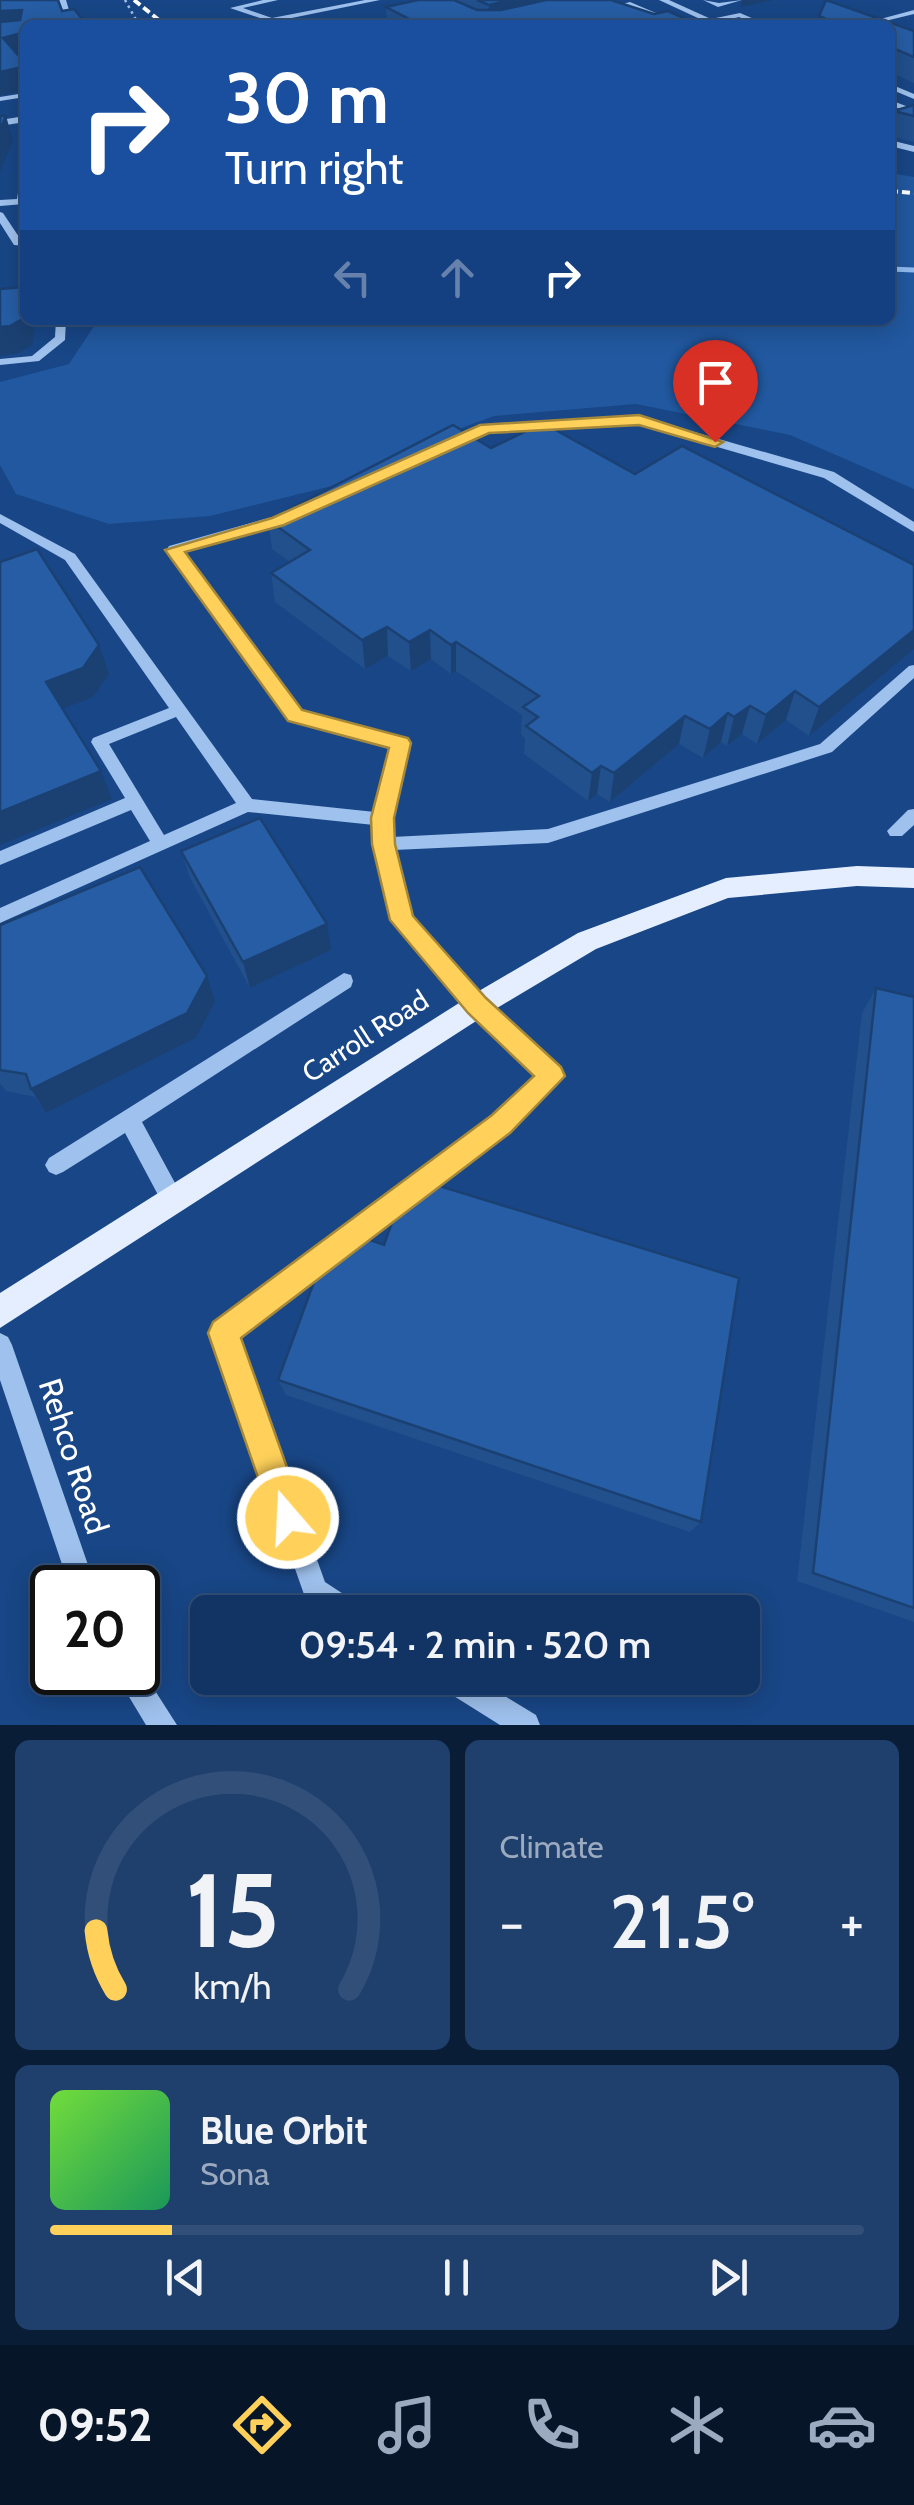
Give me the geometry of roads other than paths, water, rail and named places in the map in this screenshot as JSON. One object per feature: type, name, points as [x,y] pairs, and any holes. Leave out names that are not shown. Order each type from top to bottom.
[{"type":"main road","name":"Carroll Road","points":[[0,1312],[477,1006],[587,941],[726,888],[857,876],[914,878]]},
{"type":"street","points":[[269,20],[234,8],[274,0]]},
{"type":"street","points":[[284,20],[376,0]]},
{"type":"street","points":[[663,0],[709,20]]},
{"type":"street","points":[[707,0],[718,4],[738,0]]},
{"type":"street","points":[[606,4],[624,17]]},
{"type":"street","points":[[589,8],[630,4],[665,20]]},
{"type":"street","points":[[882,20],[914,12]]},
{"type":"street","points":[[385,20],[411,14]]},
{"type":"street","points":[[671,20],[696,14]]},
{"type":"street","points":[[725,20],[740,15],[752,20]]},
{"type":"street","points":[[0,215],[20,243]]},
{"type":"street","points":[[0,362],[35,358],[61,338],[61,325]]},
{"type":"street","points":[[434,452],[486,428],[639,420],[829,475],[914,528]]},
{"type":"street","points":[[312,506],[278,522],[174,550],[295,716],[401,743],[382,818],[384,844],[402,920],[477,1006],[552,1076],[501,1124],[224,1333],[315,1592],[320,1595]]},
{"type":"street","points":[[0,518],[70,557],[247,805]]},
{"type":"street","points":[[384,844],[548,836],[826,748],[914,670]]},
{"type":"street","points":[[160,844],[99,742],[180,710]]},
{"type":"street","points":[[0,858],[134,801]]},
{"type":"street","points":[[0,916],[247,805],[382,818]]},
{"type":"street","points":[[896,831],[914,816]]},
{"type":"street","points":[[56,1164],[344,981]]},
{"type":"street","points":[[129,1119],[173,1201]]},
{"type":"street","name":"Rehco Road","points":[[0,1345],[75,1565]]},
{"type":"street","points":[[142,1695],[162,1725]]},
{"type":"street","points":[[478,1695],[526,1725]]},
{"type":"waterway","points":[[895,269],[914,270]]},
{"type":"railway","points":[[134,0],[159,20]]},
{"type":"railway","points":[[895,191],[914,193]]}]
